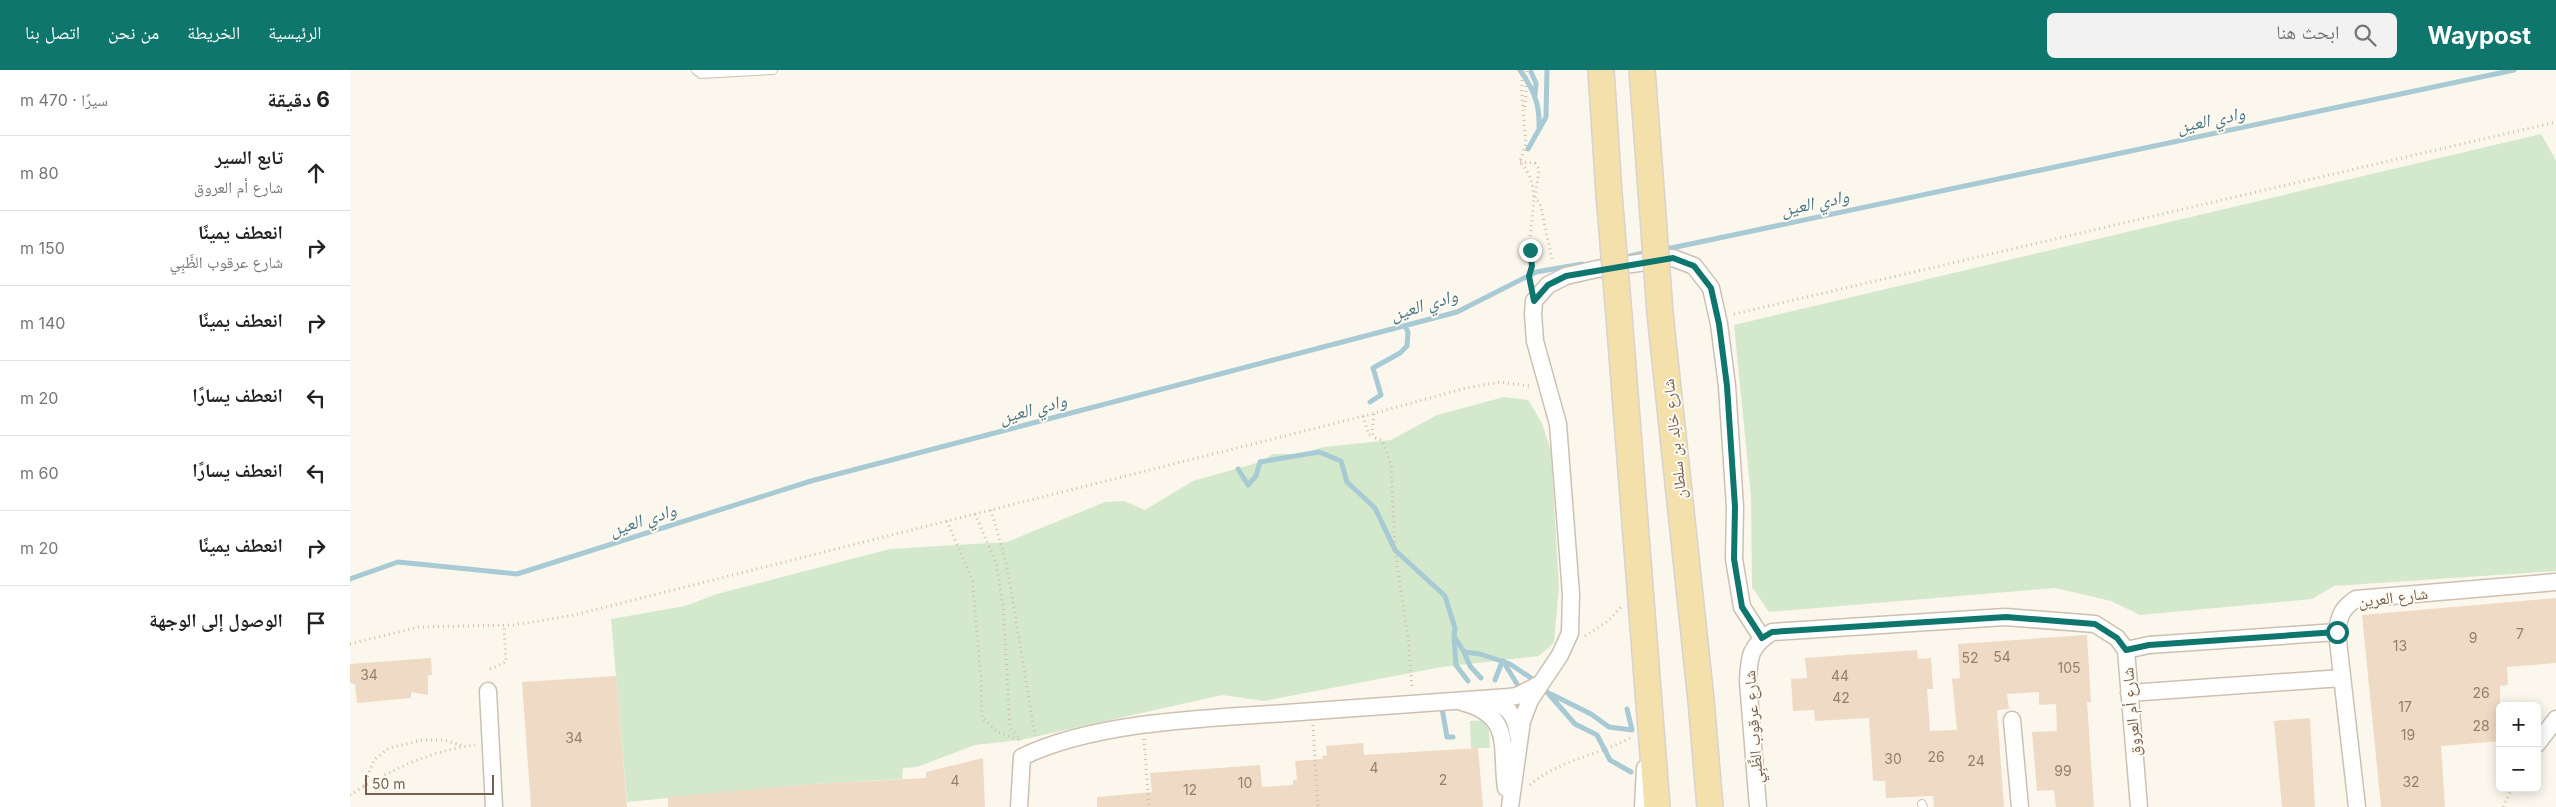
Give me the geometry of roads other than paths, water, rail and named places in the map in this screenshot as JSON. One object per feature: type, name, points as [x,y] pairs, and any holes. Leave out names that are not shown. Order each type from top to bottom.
[{"type":"main road","points":[[1601,70],[1657,807]]},
{"type":"main road","name":"شارع خالِد بن سلطان","points":[[1642,70],[1660,313],[1701,700],[1710,807]]},
{"type":"street","points":[[1509,807],[1522,721],[1540,684],[1560,655],[1570,633],[1571,594],[1558,424],[1535,341],[1534,301],[1548,285],[1566,276],[1673,258],[1694,266],[1711,288],[1719,324],[1727,386],[1735,507],[1734,559],[1742,607],[1762,638],[1772,632],[2006,617],[2095,624],[2117,638],[2126,650]]},
{"type":"street","name":"شارع العرين","points":[[2357,807],[2337,632],[2339,616],[2346,606],[2356,599],[2556,582]]},
{"type":"street","name":"شارع أم العروق","points":[[2139,807],[2126,650],[2149,645],[2337,632]]},
{"type":"street","name":"شارع عرقوب الظَّبِي","points":[[1758,807],[1748,681],[1749,661],[1753,648],[1762,638]]},
{"type":"street","points":[[2129,693],[2342,678]]},
{"type":"street","points":[[1019,807],[1022,757],[1071,738],[1209,718],[1517,696],[1540,684]]},
{"type":"street","points":[[488,691],[494,807]]},
{"type":"street","points":[[1489,699],[1505,705],[1511,713],[1518,729],[1518,742]]},
{"type":"street","points":[[1701,700],[1714,758],[1719,807]]},
{"type":"street","points":[[1457,701],[1482,710],[1496,723],[1502,732],[1509,807]]},
{"type":"street","points":[[1643,807],[1649,701]]},
{"type":"street","points":[[2541,739],[2556,719]]},
{"type":"street","points":[[2012,720],[2020,807]]},
{"type":"lane","points":[[696,70],[701,74],[773,70]]},
{"type":"waterway","points":[[1520,70],[1535,97],[1539,127]]},
{"type":"waterway","points":[[1528,149],[1546,117],[1547,70]]},
{"type":"waterway","name":"وادي العين","points":[[1662,250],[2514,70]]},
{"type":"waterway","points":[[1531,72],[1536,83],[1535,95]]},
{"type":"waterway","name":"وادي العين","points":[[1630,256],[1648,252]]},
{"type":"waterway","name":"وادي العين","points":[[350,579],[398,562],[517,574],[811,481],[1457,312],[1536,272],[1582,264]]},
{"type":"waterway","points":[[1370,402],[1381,395],[1373,368],[1400,353],[1407,346],[1408,332],[1405,326]]},
{"type":"waterway","points":[[1238,469],[1248,485],[1256,476],[1260,462],[1319,452],[1341,461],[1347,482],[1375,508],[1395,550],[1445,596],[1455,628],[1454,636],[1464,652],[1480,654],[1510,664],[1540,684],[1575,724],[1597,735],[1610,760],[1631,772]]},
{"type":"waterway","points":[[1454,638],[1456,665],[1468,681]]},
{"type":"waterway","points":[[1464,652],[1470,666],[1481,678]]},
{"type":"waterway","points":[[1503,661],[1517,684]]},
{"type":"waterway","points":[[1495,680],[1502,662]]},
{"type":"waterway","points":[[1551,694],[1591,714],[1609,727],[1632,730],[1627,709]]},
{"type":"waterway","points":[[1439,708],[1442,708],[1447,737],[1453,737]]}]
